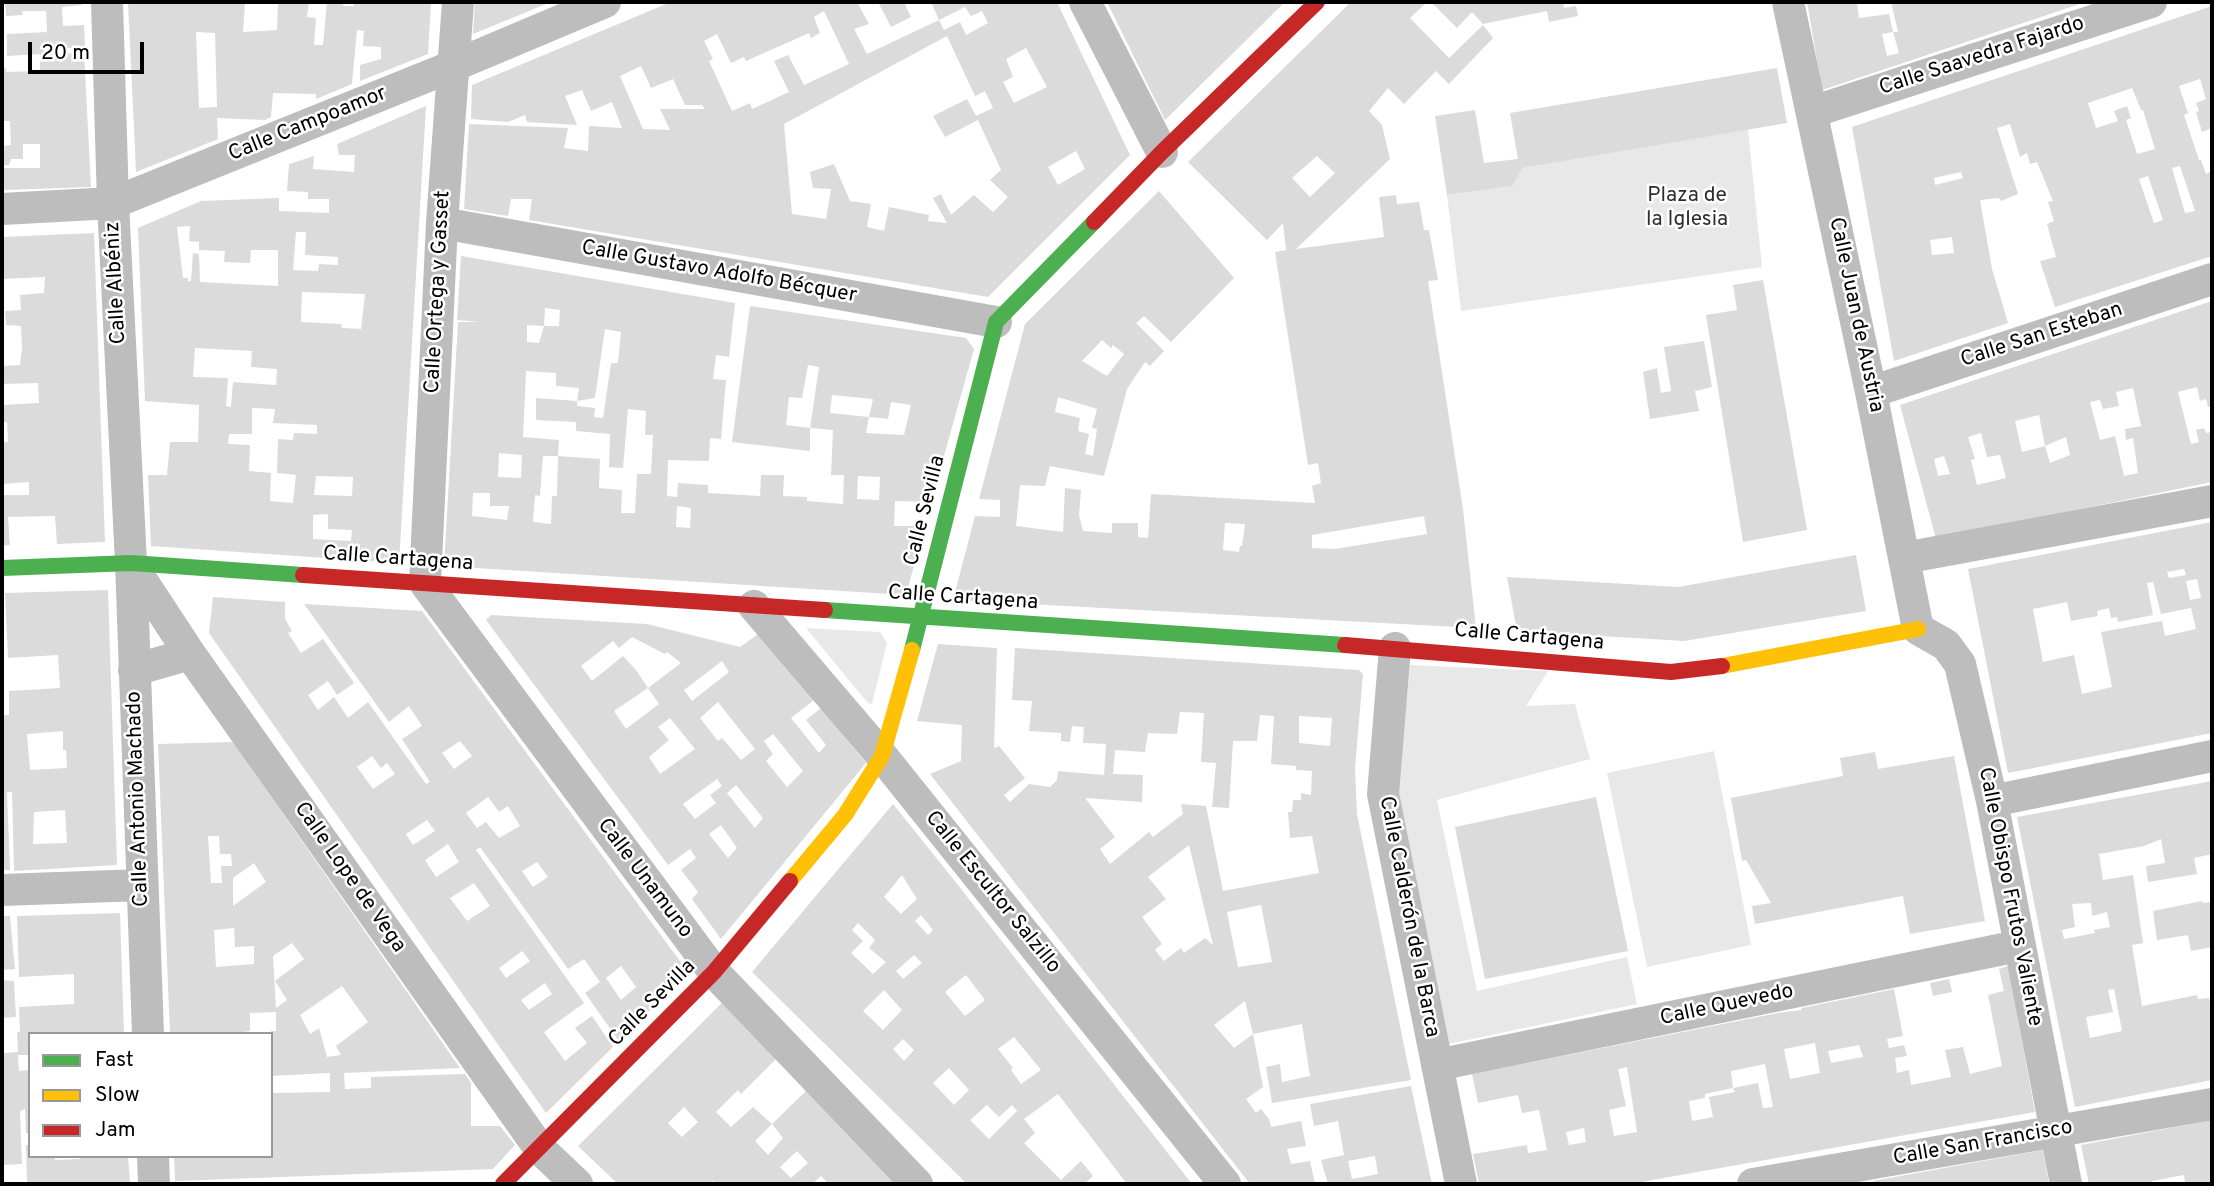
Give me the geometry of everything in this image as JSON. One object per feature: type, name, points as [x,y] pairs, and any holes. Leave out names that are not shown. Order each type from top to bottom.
[{"type":"street","name":"Calle Albéniz","points":[[107,2],[113,204],[131,564]]},
{"type":"street","name":"Calle Ortega y Gasset","points":[[425,583],[442,223],[458,2]]},
{"type":"street","name":"Calle Campoamor","points":[[2,209],[113,204],[605,2]]},
{"type":"street","points":[[1085,2],[1162,152]]},
{"type":"street","points":[[996,322],[1162,152],[1317,2]]},
{"type":"street","name":"Calle Juan de Austria","points":[[1788,2],[1919,629]]},
{"type":"street","name":"Calle Saavedra Fajardo","points":[[1812,112],[2151,2]]},
{"type":"street","name":"Calle Gustavo Adolfo Bécquer","points":[[442,223],[996,322]]},
{"type":"street","name":"Calle San Esteban","points":[[1871,392],[2212,279]]},
{"type":"street","name":"Calle Sevilla","points":[[503,1184],[714,972],[845,815],[882,756],[921,617],[996,322]]},
{"type":"street","points":[[1904,558],[2212,500]]},
{"type":"street","name":"Calle Cartagena","points":[[2,568],[131,564],[1395,648],[1671,672],[1698,670],[1919,629]]},
{"type":"street","name":"Calle Lope de Vega","points":[[131,564],[190,654],[540,1149],[577,1184]]},
{"type":"street","name":"Calle Antonio Machado","points":[[131,564],[148,1032]]},
{"type":"street","name":"Calle Unamuno","points":[[425,583],[714,972],[917,1184]]},
{"type":"street","name":"Calle Escultor Salzillo","points":[[754,606],[882,756],[1224,1184]]},
{"type":"street","name":"Calle Obispo Frutos Valiente","points":[[1919,629],[1946,645],[1960,664],[1992,801],[2066,1184]]},
{"type":"street","name":"Calle Calderón de la Barca","points":[[1395,648],[1383,794],[1461,1184]]},
{"type":"street","points":[[134,670],[190,654]]},
{"type":"street","points":[[1992,801],[2212,756]]},
{"type":"street","points":[[2,890],[142,885]]},
{"type":"street","name":"Calle Quevedo","points":[[1437,1065],[2018,946]]},
{"type":"street","name":"Calle San Francisco","points":[[1753,1184],[1849,1176],[2057,1132],[2212,1104]]},
{"type":"street","points":[[153,1158],[154,1184]]},
{"type":"green space","name":"Plaza de la Iglesia","points":[[1748,129],[1762,267],[1461,311],[1447,195],[1512,186],[1523,168]]},
{"type":"green space","points":[[806,628],[880,632],[887,643],[872,704],[868,703]]},
{"type":"green space","points":[[1410,665],[1548,671],[1526,706],[1575,704],[1590,759],[1437,800],[1477,991],[1627,957],[1637,1004],[1444,1045],[1398,794]]},
{"type":"green space","points":[[1714,751],[1751,945],[1647,967],[1607,773]]},
{"type":"building","points":[[5,2],[82,2],[82,5],[62,7],[63,26],[84,25],[85,48],[47,48],[47,54],[84,53],[91,187],[4,190],[3,168],[40,168],[40,144],[23,144],[23,159],[11,159],[9,165],[2,166],[2,146],[11,145],[10,121],[2,121],[2,69],[6,68],[6,72],[40,71],[40,54],[7,56],[7,34],[47,32],[46,11],[22,11],[23,15],[6,16]]},
{"type":"building","points":[[128,2],[245,2],[243,32],[277,30],[278,2],[309,2],[307,17],[316,18],[314,45],[323,45],[327,2],[344,2],[343,6],[354,6],[354,2],[431,2],[428,54],[360,81],[360,65],[381,59],[381,47],[363,46],[364,31],[357,30],[352,84],[316,99],[316,94],[273,93],[271,117],[265,120],[217,118],[218,139],[136,172]],"holes":[[[196,32],[215,33],[217,107],[199,108]]]},
{"type":"building","points":[[475,2],[551,2],[473,34]]},
{"type":"building","points":[[671,2],[863,2],[858,4],[869,24],[854,29],[867,54],[939,20],[931,2],[1057,2],[1130,155],[988,297],[529,220],[532,199],[511,199],[508,216],[464,209],[469,124],[568,128],[564,148],[588,151],[589,126],[622,128],[612,102],[591,111],[582,90],[565,96],[577,125],[527,122],[525,115],[508,122],[471,119],[472,85]],"holes":[[[965,7],[971,16],[982,11],[988,23],[966,35],[960,22],[944,30],[939,20]],[[824,11],[849,64],[804,85],[788,55],[774,61],[789,92],[752,109],[750,103],[732,111],[709,61],[713,59],[704,41],[717,34],[731,63],[744,57],[746,61],[809,33],[811,38],[820,33],[814,17]],[[947,36],[975,96],[985,91],[993,108],[976,116],[967,99],[933,116],[945,137],[978,120],[1001,170],[990,180],[1008,197],[993,212],[974,195],[951,215],[941,194],[933,198],[947,223],[928,221],[929,215],[889,207],[884,231],[867,227],[871,204],[850,201],[834,164],[810,172],[813,188],[831,189],[826,219],[792,214],[784,124]],[[1026,48],[1047,87],[1014,103],[1003,82],[1013,77],[1006,59]],[[641,66],[651,88],[673,79],[685,105],[702,105],[705,109],[660,109],[670,130],[643,129],[620,76]],[[1076,151],[1085,169],[1058,185],[1048,167]]]},
{"type":"building","points":[[878,2],[904,2],[911,17],[891,27]]},
{"type":"building","points":[[1107,2],[1285,2],[1165,120]]},
{"type":"building","points":[[1351,2],[1427,2],[1410,18],[1449,58],[1483,25],[1493,38],[1449,84],[1436,71],[1404,104],[1388,88],[1369,111],[1382,125],[1390,159],[1296,249],[1384,237],[1379,197],[1396,195],[1397,204],[1419,202],[1424,230],[1429,230],[1438,280],[1428,281],[1463,509],[1476,628],[953,600],[975,516],[1000,517],[1000,500],[979,499],[1025,324],[1159,191],[1234,278],[1171,342],[1144,316],[1136,323],[1164,351],[1150,366],[1145,362],[1127,389],[1104,476],[1050,466],[1045,486],[1020,485],[1016,526],[1063,532],[1065,488],[1081,490],[1079,515],[1083,531],[1112,533],[1112,523],[1138,523],[1138,537],[1148,538],[1151,494],[1315,503],[1312,486],[1321,483],[1318,463],[1308,465],[1275,252],[1286,250],[1283,223],[1267,240],[1188,162]],"holes":[[[1317,156],[1335,173],[1310,197],[1292,178]],[[1102,340],[1124,354],[1107,376],[1082,361]],[[1058,397],[1097,409],[1092,428],[1097,429],[1093,456],[1085,454],[1089,434],[1078,431],[1080,418],[1055,412]],[[1424,516],[1427,534],[1335,549],[1312,548],[1312,535]],[[1225,523],[1245,524],[1239,552],[1223,550]]]},
{"type":"building","points":[[1431,2],[1563,2],[1564,8],[1576,6],[1578,16],[1549,22],[1547,11],[1483,24],[1472,12],[1457,28]]},
{"type":"building","points":[[1807,2],[1857,2],[1859,18],[1889,14],[1893,32],[1898,32],[1891,2],[2086,2],[1822,90]],"holes":[[[1893,32],[1899,53],[1887,56],[1882,34]]]},
{"type":"building","points":[[2212,6],[2212,128],[2202,132],[2196,112],[2199,111],[2196,103],[2206,99],[2200,79],[2179,86],[2188,113],[2184,115],[2199,160],[2206,174],[2212,171],[2212,256],[2055,307],[2040,261],[2056,257],[2047,224],[2054,221],[2048,202],[2053,201],[2037,162],[2030,164],[2027,153],[2020,157],[2010,124],[1997,128],[2018,194],[2001,201],[1999,198],[1980,200],[1992,269],[2008,323],[1894,361],[1852,127]],"holes":[[[2132,88],[2143,110],[2155,149],[2137,154],[2126,120],[2131,118],[2127,106],[2114,111],[2118,121],[2096,128],[2088,103]],[[2180,166],[2195,211],[2185,213],[2172,168]],[[1961,172],[1963,178],[1935,185],[1934,178]],[[2148,176],[2163,220],[2154,223],[2139,179]],[[1952,237],[1954,253],[1932,255],[1930,240]]]},
{"type":"building","points":[[1777,68],[1787,123],[1523,168],[1512,186],[1447,195],[1435,116],[1475,110],[1484,163],[1518,159],[1510,113]]},
{"type":"building","points":[[426,106],[399,563],[151,546],[148,475],[167,475],[170,442],[198,442],[199,405],[145,401],[138,228],[201,201],[279,198],[279,211],[329,213],[329,199],[308,199],[308,192],[287,191],[289,164],[314,156],[313,169],[354,172],[355,155],[339,155],[337,144]],"holes":[[[190,226],[189,241],[199,242],[199,250],[225,251],[224,262],[250,263],[251,250],[278,250],[278,286],[200,282],[199,254],[193,253],[191,281],[183,278],[177,227]],[[296,232],[306,232],[305,255],[338,257],[338,265],[319,264],[318,271],[293,270]],[[302,292],[365,294],[361,329],[342,328],[341,324],[301,322]],[[195,348],[252,351],[251,367],[277,369],[276,385],[233,382],[231,407],[226,406],[228,378],[193,377]],[[252,408],[275,409],[273,423],[317,425],[317,434],[294,433],[293,440],[278,439],[277,473],[296,475],[293,503],[270,501],[271,473],[249,471],[250,445],[228,444],[229,434],[252,434]],[[316,476],[353,477],[352,496],[314,495]],[[328,514],[328,529],[352,530],[351,541],[313,539],[313,515]]]},
{"type":"building","points":[[94,233],[105,542],[57,544],[55,516],[8,517],[10,545],[2,546],[2,495],[29,495],[29,482],[2,484],[2,442],[8,442],[7,422],[2,422],[2,405],[39,403],[38,383],[2,384],[2,366],[20,365],[22,347],[21,326],[6,325],[5,311],[21,310],[20,295],[44,293],[45,277],[2,279],[2,237]]},
{"type":"building","points":[[461,256],[735,303],[729,357],[716,355],[713,379],[726,380],[721,439],[710,438],[709,461],[668,460],[667,496],[677,497],[678,483],[708,485],[708,493],[760,496],[761,475],[784,475],[783,496],[807,497],[807,501],[843,504],[844,475],[831,475],[833,430],[810,428],[810,451],[732,442],[750,306],[966,338],[974,349],[931,502],[895,501],[894,526],[925,526],[906,595],[444,566],[458,322],[479,322],[457,320]],"holes":[[[545,308],[560,310],[559,326],[544,326]],[[527,325],[544,326],[539,343],[527,342]],[[605,329],[621,332],[618,363],[611,363],[603,418],[594,417],[595,408],[577,406],[577,401],[595,398]],[[808,365],[819,367],[810,428],[786,425],[789,397],[802,398]],[[526,371],[556,373],[556,386],[579,388],[577,401],[536,398],[536,420],[576,422],[576,431],[610,434],[609,467],[623,468],[628,409],[646,411],[645,435],[653,435],[651,474],[637,474],[635,513],[621,513],[622,490],[599,488],[600,459],[558,456],[559,440],[523,437]],[[832,395],[873,399],[869,417],[830,413]],[[891,402],[911,405],[904,435],[866,433],[869,417],[888,419]],[[499,453],[522,455],[521,478],[498,477]],[[543,456],[558,456],[557,496],[552,496],[551,524],[533,522],[535,495],[540,496]],[[858,476],[880,477],[879,500],[857,499]],[[473,493],[490,493],[490,506],[509,506],[507,520],[472,516]],[[677,506],[691,508],[690,528],[676,527]]]},
{"type":"building","points":[[1763,280],[1807,530],[1743,542],[1706,315],[1737,310],[1733,285]]},
{"type":"building","points":[[2212,301],[2212,406],[2208,407],[2206,399],[2200,401],[2197,387],[2178,392],[2191,444],[2199,442],[2196,430],[2204,428],[2206,433],[2212,432],[2212,482],[1936,539],[1900,405]],"holes":[[[2133,388],[2141,426],[2125,429],[2126,440],[2133,438],[2138,473],[2124,476],[2115,436],[2100,440],[2090,402],[2100,400],[2103,409],[2119,406],[2116,392]],[[2039,415],[2045,446],[2022,452],[2015,421]],[[1981,433],[1987,457],[2000,455],[2006,478],[1977,485],[1971,460],[1975,459],[1968,437]],[[2066,437],[2070,455],[2050,463],[2045,446]],[[1944,456],[1950,474],[1938,476],[1934,459]]]},
{"type":"building","points":[[1704,341],[1712,387],[1695,391],[1699,411],[1650,419],[1643,372],[1657,368],[1661,393],[1671,391],[1664,347]]},
{"type":"building","points":[[2212,522],[2212,733],[2008,773],[1968,569]],"holes":[[[2184,569],[2186,575],[2169,578],[2167,572]],[[2197,579],[2201,598],[2190,600],[2186,581]],[[2153,582],[2161,614],[2191,608],[2196,629],[2165,636],[2162,621],[2101,632],[2112,687],[2082,694],[2074,655],[2043,662],[2033,609],[2067,602],[2071,621],[2098,616],[2097,611],[2109,608],[2111,618],[2117,617],[2118,622],[2153,615],[2147,583]]]},
{"type":"building","points":[[1856,555],[1866,611],[1684,641],[1517,631],[1507,577],[1678,587]]},
{"type":"building","points":[[108,590],[117,865],[14,871],[12,792],[7,792],[10,870],[2,870],[2,715],[9,715],[9,691],[60,688],[58,655],[8,658],[5,593]],"holes":[[[63,731],[67,768],[30,770],[27,734]],[[65,810],[67,843],[33,844],[34,812]]]},
{"type":"building","points":[[213,597],[285,602],[285,619],[292,631],[288,633],[301,653],[323,639],[354,683],[337,695],[328,681],[308,695],[318,710],[334,697],[348,718],[368,702],[426,784],[430,782],[402,739],[422,726],[409,706],[389,722],[304,604],[422,611],[688,972],[619,1041],[585,993],[600,982],[584,959],[568,969],[480,847],[476,850],[584,1003],[544,1032],[565,1061],[587,1043],[575,1028],[592,1016],[613,1047],[546,1113],[209,633]],"holes":[[[460,741],[472,756],[454,769],[442,753]],[[372,756],[381,768],[387,763],[395,774],[373,789],[357,767]],[[488,797],[499,812],[508,806],[520,826],[499,838],[486,822],[477,828],[466,813]],[[427,820],[435,831],[413,845],[406,834]],[[448,844],[459,862],[436,877],[425,860]],[[537,862],[548,877],[533,887],[522,871]],[[474,883],[490,906],[467,921],[450,898]],[[522,951],[530,961],[506,978],[499,968]],[[621,966],[636,987],[621,1000],[606,978]],[[545,983],[552,994],[529,1010],[521,1000]]]},
{"type":"building","points":[[491,615],[647,624],[740,647],[761,632],[814,700],[791,718],[819,753],[826,745],[806,720],[821,708],[866,763],[721,939],[692,899],[698,892],[681,870],[696,858],[690,849],[668,865],[486,620]],"holes":[[[632,637],[665,654],[667,652],[681,663],[648,688],[623,656],[592,681],[581,666],[613,641],[619,648]],[[722,661],[729,672],[692,701],[684,690]],[[648,688],[659,704],[626,729],[614,711]],[[718,702],[755,749],[741,760],[722,738],[718,741],[700,718]],[[670,718],[695,749],[660,774],[649,757],[669,740],[658,727]],[[773,734],[803,771],[787,787],[766,761],[773,754],[764,741]],[[717,779],[722,786],[710,795],[716,803],[695,819],[683,804]],[[736,785],[763,818],[755,828],[727,793]],[[721,825],[737,848],[728,858],[709,834]]]},
{"type":"building","points":[[938,644],[997,648],[994,748],[999,746],[1025,778],[1004,795],[1010,802],[1029,784],[1050,787],[1057,780],[1058,771],[1104,775],[1106,744],[1083,743],[1084,727],[1072,726],[1070,742],[1061,741],[1061,733],[1029,731],[1032,701],[1012,700],[1015,648],[1359,670],[1363,674],[1355,768],[1357,814],[1411,1080],[1272,1103],[1266,1067],[1280,1064],[1282,1082],[1310,1076],[1302,1024],[1253,1034],[1263,1087],[1246,1099],[1256,1113],[1261,1109],[1269,1119],[1271,1127],[1301,1121],[1306,1146],[1287,1149],[1291,1164],[1310,1161],[1315,1184],[1250,1184],[930,774],[961,761],[962,725],[917,721]],"holes":[[[1180,712],[1204,713],[1201,762],[1216,763],[1212,807],[1229,808],[1233,741],[1257,741],[1260,715],[1274,716],[1271,764],[1296,766],[1296,770],[1312,771],[1311,795],[1301,793],[1301,800],[1293,800],[1292,812],[1288,812],[1290,838],[1312,836],[1319,873],[1223,891],[1206,806],[1181,804],[1183,814],[1153,837],[1149,832],[1110,864],[1100,849],[1115,837],[1085,798],[1142,802],[1143,775],[1113,774],[1115,750],[1145,752],[1148,733],[1177,734]],[[1299,716],[1332,718],[1330,746],[1299,743]],[[1189,845],[1213,945],[1205,938],[1184,953],[1181,948],[1164,961],[1155,950],[1162,944],[1142,917],[1166,899],[1148,877]],[[1261,905],[1272,962],[1238,967],[1227,912]],[[1245,1001],[1253,1034],[1234,1048],[1214,1025]]]},
{"type":"building","points":[[233,742],[460,1068],[344,1073],[345,1089],[371,1088],[371,1077],[465,1074],[471,1083],[471,1126],[500,1126],[515,1145],[493,1169],[175,1181],[174,1158],[273,1158],[273,1093],[330,1092],[330,1073],[273,1076],[271,1031],[276,1031],[276,1012],[250,1013],[250,1031],[170,1032],[158,744]],"holes":[[[208,836],[219,836],[220,854],[231,854],[232,866],[221,866],[222,883],[211,883]],[[254,863],[266,882],[233,906],[233,878]],[[234,928],[235,947],[254,946],[254,964],[216,967],[214,930]],[[292,943],[304,959],[275,981],[287,1000],[276,1008],[273,956]],[[342,986],[368,1022],[336,1046],[341,1055],[327,1057],[319,1028],[310,1034],[300,1015]]]},
{"type":"building","points":[[1875,752],[1878,769],[1954,756],[1985,921],[1910,934],[1903,896],[1755,924],[1752,906],[1771,903],[1746,860],[1742,861],[1731,798],[1843,776],[1840,758]]},
{"type":"building","points":[[2212,781],[2212,854],[2194,858],[2197,874],[2148,882],[2146,866],[2165,863],[2161,839],[2144,846],[2099,854],[2103,880],[2133,875],[2143,943],[2132,945],[2142,1006],[2197,995],[2198,999],[2209,998],[2212,1012],[2212,1080],[2075,1107],[2017,817]],"holes":[[[2091,903],[2092,916],[2107,912],[2110,927],[2064,939],[2062,930],[2075,927],[2072,904]],[[2114,989],[2122,1031],[2090,1038],[2086,1017],[2113,1012],[2108,990]]]},
{"type":"building","points":[[1596,797],[1628,951],[1485,979],[1455,827]]},
{"type":"building","points":[[893,804],[1192,1184],[1127,1184],[1058,1094],[1024,1119],[1035,1133],[1024,1143],[1061,1180],[1081,1161],[1093,1176],[1084,1184],[967,1184],[752,972]],"holes":[[[902,875],[917,899],[901,914],[884,897]],[[921,915],[933,930],[928,935],[915,921]],[[858,923],[875,940],[869,948],[886,962],[873,974],[851,953],[863,941],[852,930]],[[914,955],[922,963],[903,979],[896,971]],[[966,975],[985,1000],[965,1016],[945,992]],[[884,990],[902,1010],[883,1030],[863,1011]],[[1014,1037],[1041,1070],[1021,1084],[1011,1070],[1013,1068],[998,1049]],[[903,1039],[914,1050],[904,1061],[893,1049]],[[949,1068],[969,1090],[954,1105],[933,1083]],[[987,1105],[999,1117],[1012,1105],[1017,1111],[989,1139],[970,1120]]]},
{"type":"building","points":[[2202,901],[2212,902],[2212,947],[2191,951],[2188,935],[2157,940],[2153,911]]},
{"type":"building","points":[[120,913],[124,1032],[28,1032],[28,1055],[18,1055],[19,1071],[28,1070],[28,1133],[25,1109],[20,1111],[22,1164],[2,1165],[2,1053],[18,1052],[19,1007],[74,1004],[74,974],[19,977],[17,916]]},
{"type":"building","points":[[2,916],[10,916],[15,969],[2,970]]},
{"type":"building","points":[[2008,966],[2035,1112],[1630,1184],[1479,1184],[1473,1154],[1527,1145],[1528,1153],[1547,1150],[1539,1110],[1522,1113],[1518,1095],[1478,1103],[1472,1074],[1801,1010],[1894,989],[1903,1036],[1887,1039],[1889,1048],[1904,1045],[1907,1056],[1895,1058],[1897,1073],[1909,1070],[1911,1085],[1951,1077],[1945,1050],[1963,1047],[1970,1074],[2002,1066],[1988,995],[2004,991],[1999,969]],"holes":[[[1815,1043],[1820,1073],[1790,1079],[1784,1049]],[[1859,1045],[1863,1057],[1831,1063],[1828,1051]],[[1765,1064],[1773,1107],[1763,1108],[1758,1083],[1733,1088],[1731,1071]],[[1627,1067],[1637,1132],[1614,1136],[1609,1110],[1626,1106],[1618,1069]],[[1733,1088],[1735,1092],[1709,1097],[1713,1117],[1692,1121],[1689,1101],[1705,1098],[1705,1094]],[[1584,1128],[1586,1142],[1569,1145],[1566,1132]]]},
{"type":"building","points":[[1949,979],[1952,992],[1933,996],[1930,983]]},
{"type":"building","points":[[2,980],[14,981],[16,1017],[2,1018]]},
{"type":"building","points":[[722,1003],[777,1058],[741,1094],[738,1090],[716,1112],[731,1127],[753,1107],[772,1124],[808,1089],[901,1184],[829,1184],[821,1176],[812,1184],[717,1184],[713,1181],[710,1184],[618,1184],[578,1146]],"holes":[[[684,1107],[698,1122],[682,1137],[668,1123]],[[772,1124],[783,1138],[768,1155],[755,1141]],[[797,1151],[808,1163],[791,1178],[780,1167]]]},
{"type":"building","points":[[1411,1086],[1432,1184],[1328,1184],[1321,1160],[1344,1155],[1338,1121],[1314,1126],[1310,1104]],"holes":[[[1375,1156],[1378,1174],[1352,1179],[1348,1161]]]},
{"type":"building","points":[[2212,1120],[2212,1184],[2185,1184],[2184,1175],[2152,1181],[2152,1184],[2089,1184],[2081,1145]]},
{"type":"building","points":[[26,1145],[28,1158],[128,1158],[130,1182],[27,1184]]},
{"type":"building","points":[[2043,1150],[2049,1184],[1874,1184],[1873,1181]]},
{"type":"traffic: fast","points":[[912,650],[996,322],[1094,222]]},
{"type":"traffic: fast","points":[[2,568],[131,563],[303,575]]},
{"type":"traffic: fast","points":[[825,610],[1345,645]]},
{"type":"traffic: slow","points":[[1722,666],[1918,629]]},
{"type":"traffic: slow","points":[[790,881],[845,815],[882,756],[912,650]]},
{"type":"traffic: jam","points":[[1094,222],[1317,2]]},
{"type":"traffic: jam","points":[[303,575],[825,610]]},
{"type":"traffic: jam","points":[[1345,645],[1671,672],[1722,666]]},
{"type":"traffic: jam","points":[[503,1184],[714,972],[790,881]]}]
